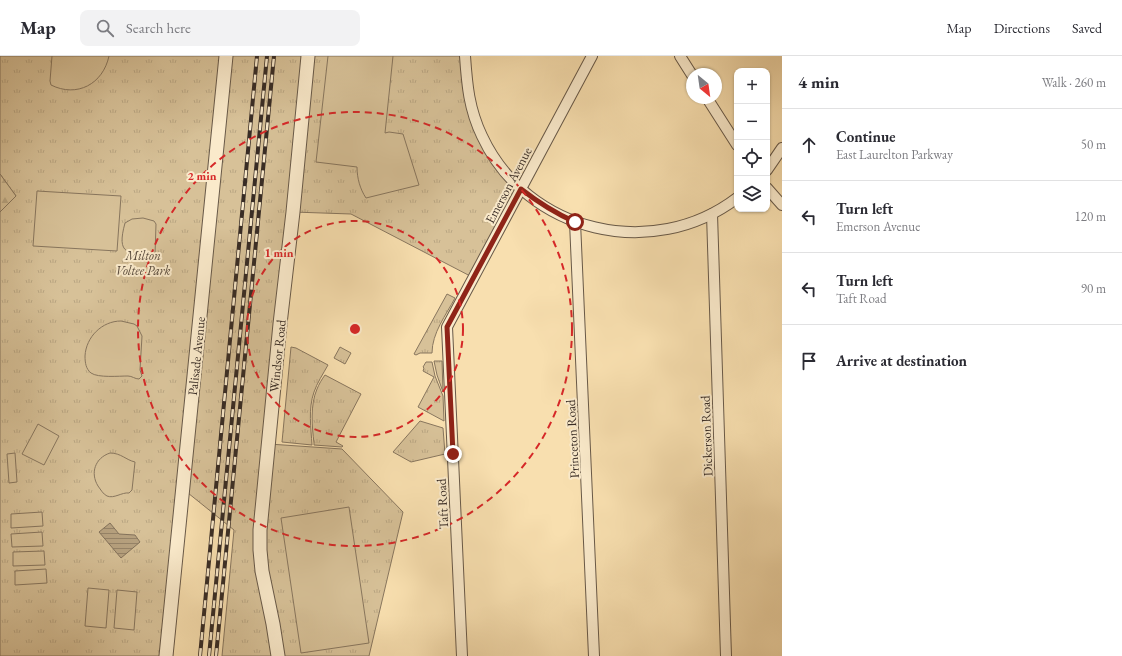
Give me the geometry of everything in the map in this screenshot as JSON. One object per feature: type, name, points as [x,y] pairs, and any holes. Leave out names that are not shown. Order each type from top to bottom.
[{"type":"street","name":"Palisade Avenue","points":[[166,656],[226,56]]},
{"type":"street","name":"Windsor Road","points":[[278,656],[262,571],[260,530],[308,56]]},
{"type":"street","points":[[465,56],[470,103],[482,137],[492,155],[504,171],[521,189],[557,214],[575,222],[611,231],[631,233],[651,232],[671,229],[691,223],[712,214],[734,200]]},
{"type":"street","name":"Emerson Avenue","points":[[447,327],[592,56]]},
{"type":"street","points":[[680,56],[688,68]]},
{"type":"street","points":[[711,104],[734,140]]},
{"type":"street","points":[[770,166],[782,148]]},
{"type":"street","points":[[770,191],[782,205]]},
{"type":"street","name":"Dickerson Road","points":[[712,214],[726,656]]},
{"type":"street","name":"Princeton Road","points":[[575,222],[594,656]]},
{"type":"street","name":"Taft Road","points":[[447,327],[462,656]]},
{"type":"green space","name":"Milton Voltee Park","points":[[0,56],[465,56],[475,120],[521,189],[474,278],[351,214],[293,212],[269,444],[342,449],[403,512],[369,656],[222,656],[234,530],[183,489],[165,656],[0,656],[0,212],[16,196],[0,174]]},
{"type":"green space","points":[[52,56],[109,56],[106,66],[95,81],[88,86],[70,90],[61,89],[51,85]]},
{"type":"green space","points":[[328,56],[393,56],[385,133],[389,132],[403,134],[419,185],[366,198],[359,183],[357,167],[316,162]]},
{"type":"green space","points":[[0,174],[16,196],[0,212]]},
{"type":"green space","points":[[37,191],[121,196],[117,251],[33,246]]},
{"type":"green space","points":[[143,218],[154,221],[156,224],[155,255],[131,253],[126,251],[123,247],[122,242],[125,223],[132,219]]},
{"type":"green space","points":[[447,294],[455,298],[434,338],[432,353],[414,354]]},
{"type":"green space","points":[[121,321],[137,326],[142,336],[140,370],[142,376],[139,379],[129,376],[94,375],[86,366],[86,349],[96,331],[108,324]]},
{"type":"green space","points":[[291,347],[296,348],[328,365],[312,398],[310,418],[312,445],[282,442]]},
{"type":"green space","points":[[340,347],[351,353],[345,364],[334,358]]},
{"type":"green space","points":[[434,361],[442,361],[443,392],[437,375]]},
{"type":"green space","points":[[426,362],[432,362],[435,376],[443,396],[444,421],[418,407],[434,377],[423,371],[423,367]]},
{"type":"green space","points":[[325,375],[361,394],[336,442],[343,446],[342,447],[314,445],[312,423],[313,402],[318,387]]},
{"type":"green space","points":[[420,421],[443,428],[445,454],[411,462],[393,452]]},
{"type":"green space","points":[[38,424],[59,436],[44,465],[22,454]]},
{"type":"green space","points":[[15,453],[17,482],[9,483],[7,454]]},
{"type":"green space","points":[[110,453],[117,454],[135,462],[132,490],[129,493],[110,497],[104,494],[98,486],[94,476],[95,466],[101,458]]},
{"type":"green space","points":[[349,507],[369,643],[301,653],[281,518]]},
{"type":"green space","points":[[42,512],[43,526],[11,528],[11,514]]},
{"type":"green space","points":[[42,532],[43,546],[12,547],[11,534]]},
{"type":"green space","points":[[44,551],[45,565],[13,566],[13,552]]},
{"type":"green space","points":[[46,569],[47,583],[15,585],[15,571]]},
{"type":"green space","points":[[88,588],[109,590],[106,628],[85,626]]},
{"type":"green space","points":[[117,590],[137,592],[134,630],[114,628]]},
{"type":"shaded area","points":[[110,523],[119,534],[135,535],[140,542],[121,558],[99,532]]},
{"type":"railway","points":[[200,656],[257,56]]},
{"type":"railway","points":[[209,656],[267,56]]},
{"type":"railway","points":[[216,656],[274,56]]},
{"type":"route","points":[[453,454],[447,327],[521,189],[557,214],[575,222]]}]
